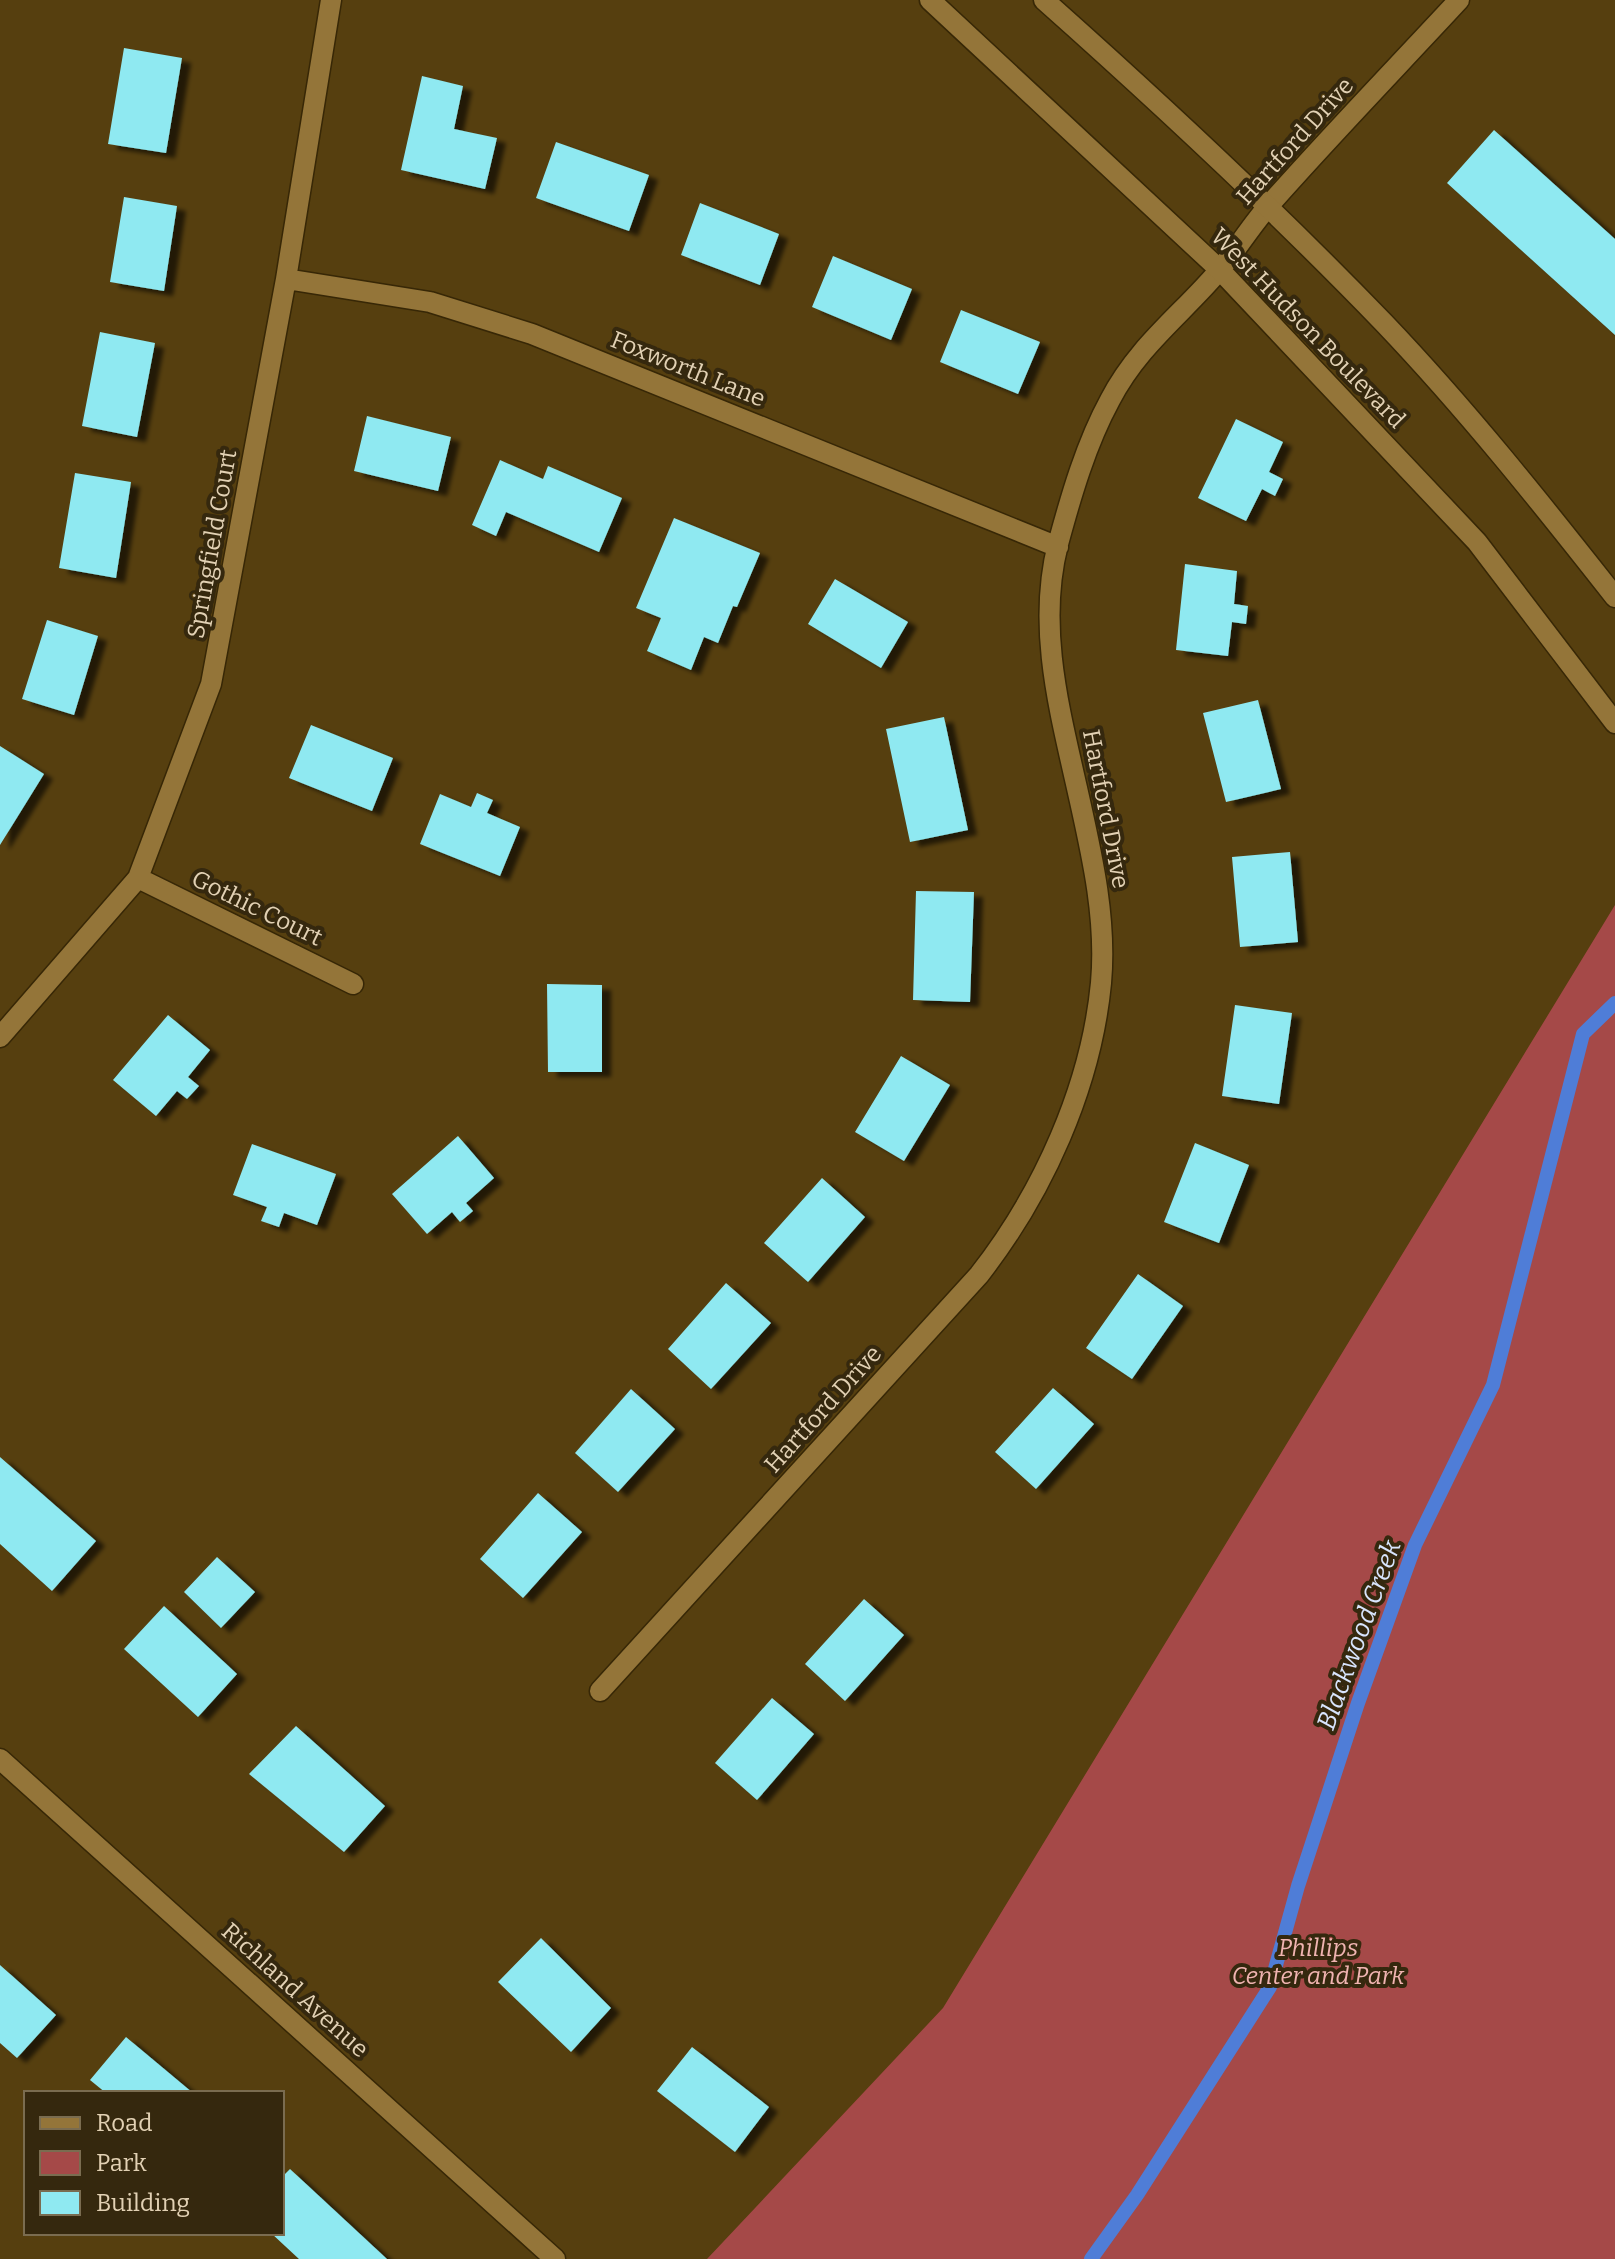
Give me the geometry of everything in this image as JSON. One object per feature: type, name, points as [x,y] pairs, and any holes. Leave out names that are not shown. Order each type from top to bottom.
[{"type":"street","name":"Springfield Court","points":[[0,1037],[138,878],[211,684],[286,279],[331,0]]},
{"type":"street","name":"West Hudson Boulevard","points":[[930,0],[1220,270],[1477,542],[1615,723]]},
{"type":"street","points":[[1044,0],[1268,206],[1386,325],[1511,466],[1615,597]]},
{"type":"street","name":"Hartford Drive","points":[[600,1691],[979,1275],[1003,1245],[1047,1168],[1087,1054],[1101,983],[1096,874],[1052,676],[1051,597],[1058,547],[1093,435],[1111,397],[1164,325],[1220,270],[1268,206],[1459,0]]},
{"type":"street","name":"Foxworth Lane","points":[[286,279],[430,302],[532,334],[1058,547]]},
{"type":"street","name":"Gothic Court","points":[[138,878],[353,984]]},
{"type":"street","name":"Richland Avenue","points":[[0,1759],[555,2259]]},
{"type":"green space","name":"Phillips Center and Park","points":[[1615,905],[1615,2259],[707,2259],[943,2008]]},
{"type":"building","points":[[124,48],[182,58],[166,153],[108,144]]},
{"type":"building","points":[[422,76],[463,86],[454,129],[497,138],[485,189],[401,170]]},
{"type":"building","points":[[1494,130],[1615,239],[1615,335],[1447,183]]},
{"type":"building","points":[[556,142],[649,175],[629,231],[536,198]]},
{"type":"building","points":[[124,197],[177,206],[164,291],[110,282]]},
{"type":"building","points":[[700,203],[779,234],[760,285],[681,255]]},
{"type":"building","points":[[833,256],[912,289],[891,340],[812,307]]},
{"type":"building","points":[[961,310],[1040,342],[1018,394],[940,362]]},
{"type":"building","points":[[100,332],[155,343],[137,437],[82,426]]},
{"type":"building","points":[[367,416],[451,437],[438,491],[354,471]]},
{"type":"building","points":[[1236,419],[1283,442],[1269,472],[1283,479],[1275,496],[1262,489],[1246,521],[1198,498]]},
{"type":"building","points":[[500,460],[543,479],[548,466],[622,498],[599,552],[506,512],[496,536],[472,525]]},
{"type":"building","points":[[75,473],[131,482],[116,578],[59,568]]},
{"type":"building","points":[[674,518],[760,553],[718,643],[704,637],[691,670],[647,651],[661,618],[636,608]]},
{"type":"building","points":[[1185,564],[1237,571],[1234,604],[1248,606],[1246,624],[1232,622],[1228,656],[1176,650]]},
{"type":"building","points":[[835,579],[908,622],[881,668],[808,624]]},
{"type":"building","points":[[47,620],[98,636],[74,715],[22,699]]},
{"type":"building","points":[[1258,700],[1281,789],[1226,802],[1203,713]]},
{"type":"building","points":[[944,717],[968,830],[910,842],[886,729]]},
{"type":"building","points":[[311,725],[393,758],[372,811],[289,778]]},
{"type":"building","points":[[0,746],[44,774],[0,845]]},
{"type":"building","points":[[477,793],[493,800],[487,813],[520,827],[500,876],[420,844],[440,794],[471,807]]},
{"type":"building","points":[[1290,852],[1298,942],[1240,947],[1232,857]]},
{"type":"building","points":[[916,891],[974,892],[970,1002],[913,1000]]},
{"type":"building","points":[[547,984],[602,985],[602,1072],[548,1072]]},
{"type":"building","points":[[1235,1005],[1292,1013],[1279,1104],[1222,1096]]},
{"type":"building","points":[[168,1015],[210,1050],[188,1077],[199,1086],[187,1099],[177,1091],[156,1116],[113,1080]]},
{"type":"building","points":[[901,1056],[950,1085],[904,1161],[855,1132]]},
{"type":"building","points":[[458,1136],[494,1178],[466,1203],[473,1211],[460,1222],[452,1212],[427,1234],[392,1194]]},
{"type":"building","points":[[1195,1143],[1249,1165],[1219,1243],[1164,1222]]},
{"type":"building","points":[[252,1144],[336,1174],[317,1225],[284,1213],[279,1227],[261,1221],[267,1207],[233,1195]]},
{"type":"building","points":[[822,1178],[865,1217],[808,1282],[764,1243]]},
{"type":"building","points":[[1138,1274],[1183,1306],[1132,1379],[1086,1348]]},
{"type":"building","points":[[726,1283],[771,1323],[711,1389],[668,1349]]},
{"type":"building","points":[[1053,1388],[1094,1424],[1036,1489],[995,1452]]},
{"type":"building","points":[[631,1389],[675,1429],[618,1492],[575,1453]]},
{"type":"building","points":[[0,1457],[96,1541],[52,1591],[0,1544]]},
{"type":"building","points":[[538,1493],[582,1532],[523,1598],[480,1559]]},
{"type":"building","points":[[217,1557],[255,1592],[221,1628],[184,1592]]},
{"type":"building","points":[[864,1599],[904,1635],[845,1701],[805,1664]]},
{"type":"building","points":[[164,1606],[237,1674],[198,1717],[124,1649]]},
{"type":"building","points":[[772,1698],[814,1734],[757,1800],[715,1763]]},
{"type":"building","points":[[296,1726],[385,1806],[344,1852],[249,1774]]},
{"type":"building","points":[[541,1938],[611,2008],[571,2052],[498,1982]]},
{"type":"building","points":[[0,1965],[56,2015],[17,2058],[0,2043]]},
{"type":"building","points":[[126,2037],[191,2091],[104,2091],[90,2080]]},
{"type":"building","points":[[692,2047],[769,2107],[735,2152],[657,2091]]},
{"type":"building","points":[[290,2169],[387,2259],[299,2259],[273,2235],[284,2235],[284,2175]]},
{"type":"waterway","name":"Blackwood Creek","points":[[1091,2259],[1137,2195],[1270,1987],[1298,1886],[1358,1703],[1415,1545],[1493,1385],[1583,1034],[1615,1003]]}]
